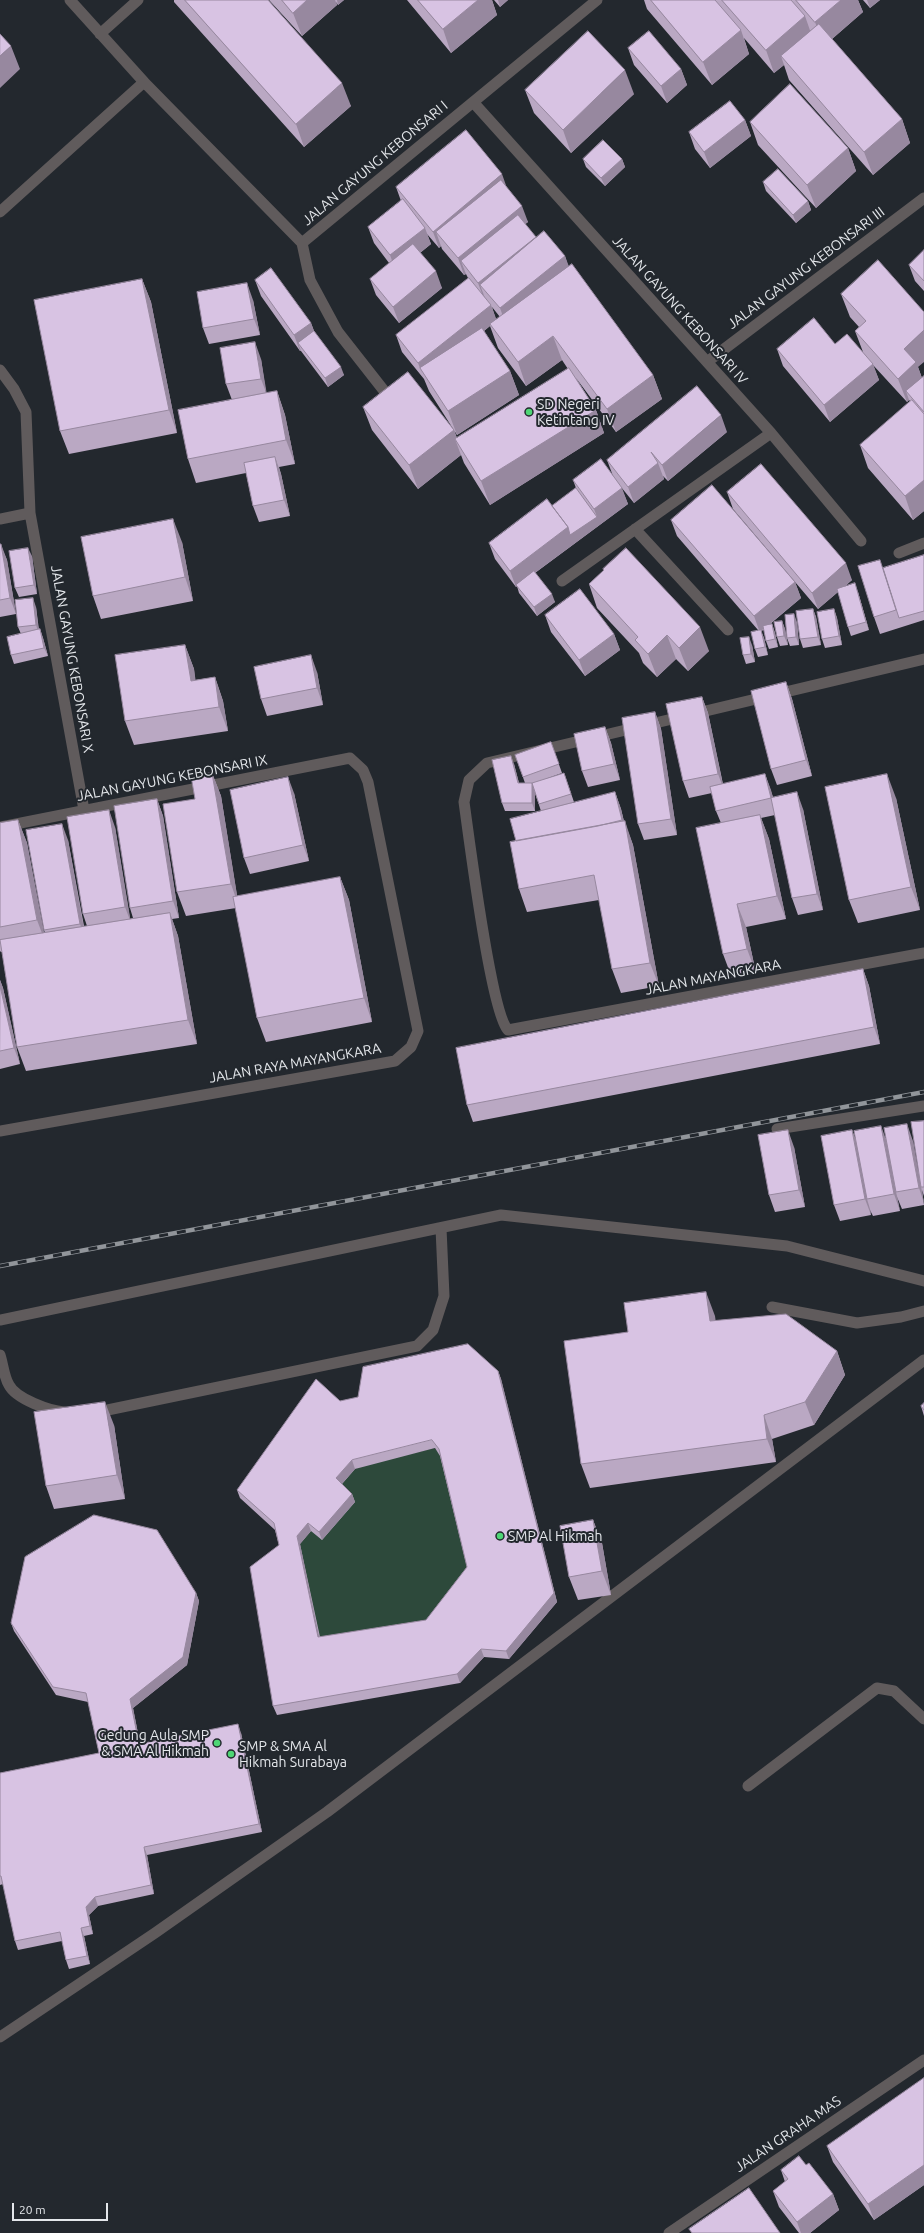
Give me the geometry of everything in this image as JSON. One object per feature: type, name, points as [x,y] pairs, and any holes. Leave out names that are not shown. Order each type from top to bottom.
[{"type":"street","name":"JALAN GAYUNG KEBONSARI I","points":[[70,0],[144,82],[302,243],[597,0]]},
{"type":"street","points":[[100,34],[138,0]]},
{"type":"street","points":[[0,212],[144,82]]},
{"type":"street","name":"JALAN GAYUNG KEBONSARI IV","points":[[473,102],[771,433],[861,542]]},
{"type":"street","name":"JALAN GAYUNG KEBONSARI III","points":[[707,362],[924,198]]},
{"type":"street","points":[[302,243],[310,280],[338,332],[385,392]]},
{"type":"street","name":"JALAN GAYUNG KEBONSARI X","points":[[0,370],[14,389],[26,412],[30,513],[84,810]]},
{"type":"street","points":[[562,582],[771,433]]},
{"type":"street","points":[[0,519],[30,513]]},
{"type":"street","points":[[635,529],[728,630]]},
{"type":"street","points":[[899,553],[924,543]]},
{"type":"street","name":"JALAN MAYANGKARA","points":[[924,659],[487,763],[469,780],[464,802],[491,975],[501,1019],[508,1030],[924,953]]},
{"type":"street","name":"JALAN GAYUNG KEBONSARI IX","points":[[0,827],[350,758]]},
{"type":"street","name":"JALAN RAYA MAYANGKARA","points":[[0,1131],[395,1060],[411,1047],[418,1031],[368,782],[362,770],[350,758]]},
{"type":"street","points":[[777,1130],[924,1106]]},
{"type":"street","points":[[0,1320],[501,1215],[787,1246],[924,1281]]},
{"type":"street","points":[[0,1355],[9,1386],[31,1402],[54,1411],[78,1413],[96,1412],[417,1346],[432,1330],[444,1296],[441,1228]]},
{"type":"street","points":[[772,1307],[857,1323],[901,1317],[924,1311]]},
{"type":"street","points":[[0,2037],[155,1932],[326,1812],[924,1360]]},
{"type":"street","points":[[748,1786],[877,1688],[894,1690],[924,1719]]},
{"type":"street","name":"JALAN GRAHA MAS","points":[[669,2233],[924,2060]]},
{"type":"green space","points":[[435,1448],[442,1458],[470,1576],[429,1628],[321,1646],[300,1544],[339,1485],[354,1470],[380,1461]]},
{"type":"building","points":[[185,0],[268,0],[342,83],[296,124]]},
{"type":"building","points":[[282,0],[307,0],[293,13]]},
{"type":"building","points":[[418,0],[478,0],[443,29]]},
{"type":"building","points":[[651,0],[715,0],[741,30],[703,62]]},
{"type":"building","points":[[722,0],[791,0],[805,16],[766,50]]},
{"type":"building","points":[[796,0],[841,0],[815,22]]},
{"type":"building","points":[[819,24],[902,119],[864,152],[781,56]]},
{"type":"building","points":[[588,31],[625,70],[563,130],[525,90]]},
{"type":"building","points":[[649,31],[681,69],[661,86],[628,48]]},
{"type":"building","points":[[0,34],[11,46],[0,56]]},
{"type":"building","points":[[790,84],[848,148],[807,185],[750,122]]},
{"type":"building","points":[[730,101],[745,120],[704,152],[689,132]]},
{"type":"building","points":[[466,130],[502,174],[433,232],[396,187]]},
{"type":"building","points":[[603,140],[622,159],[601,178],[583,159]]},
{"type":"building","points":[[778,169],[808,201],[793,215],[763,182]]},
{"type":"building","points":[[501,180],[522,206],[458,258],[436,232]]},
{"type":"building","points":[[403,199],[425,228],[390,255],[368,227]]},
{"type":"building","points":[[518,215],[536,237],[478,283],[461,261]]},
{"type":"building","points":[[544,231],[565,256],[500,308],[480,285]]},
{"type":"building","points":[[413,244],[436,271],[393,307],[370,279]]},
{"type":"building","points":[[924,250],[924,281],[909,265]]},
{"type":"building","points":[[878,260],[924,312],[924,330],[904,349],[916,362],[898,379],[855,331],[866,321],[841,294]]},
{"type":"building","points":[[572,264],[653,375],[607,409],[553,336],[518,362],[490,324]]},
{"type":"building","points":[[271,268],[311,323],[294,335],[255,280]]},
{"type":"building","points":[[469,278],[491,305],[418,363],[396,335]]},
{"type":"building","points":[[142,279],[169,410],[60,431],[34,300]]},
{"type":"building","points":[[247,283],[254,319],[203,328],[197,292]]},
{"type":"building","points":[[814,318],[835,344],[847,334],[873,364],[824,405],[777,349]]},
{"type":"building","points":[[482,328],[510,371],[448,411],[420,368]]},
{"type":"building","points":[[314,331],[341,367],[325,378],[298,343]]},
{"type":"building","points":[[255,342],[261,379],[226,384],[220,348]]},
{"type":"building","points":[[569,368],[596,410],[481,481],[455,439]]},
{"type":"building","points":[[408,372],[454,430],[409,465],[363,407]]},
{"type":"building","points":[[924,376],[924,412],[906,391]]},
{"type":"building","points":[[697,386],[721,415],[662,465],[651,452],[658,463],[628,487],[607,460]]},
{"type":"building","points":[[277,391],[286,440],[188,459],[178,410]]},
{"type":"building","points":[[912,400],[924,414],[924,480],[905,496],[860,445]]},
{"type":"building","points":[[275,457],[284,500],[253,506],[244,463]]},
{"type":"building","points":[[601,459],[622,488],[594,509],[573,480]]},
{"type":"building","points":[[761,464],[846,563],[812,593],[727,492]]},
{"type":"building","points":[[712,485],[795,582],[754,616],[671,520]]},
{"type":"building","points":[[576,488],[597,517],[570,535],[568,527],[552,506]]},
{"type":"building","points":[[547,499],[568,527],[510,571],[489,543]]},
{"type":"building","points":[[173,519],[185,577],[93,596],[81,537]]},
{"type":"building","points":[[0,544],[10,598],[0,600]]},
{"type":"building","points":[[28,548],[34,585],[15,588],[9,551]]},
{"type":"building","points":[[626,548],[700,627],[679,648],[667,635],[648,654],[635,640],[638,637],[589,584]]},
{"type":"building","points":[[924,555],[924,611],[899,618],[883,568]]},
{"type":"building","points":[[880,560],[896,610],[874,617],[858,566]]},
{"type":"building","points":[[534,571],[552,594],[534,607],[516,585]]},
{"type":"building","points":[[855,583],[866,622],[848,627],[837,589]]},
{"type":"building","points":[[580,589],[614,634],[579,660],[545,615]]},
{"type":"building","points":[[33,598],[36,625],[18,627],[15,600]]},
{"type":"building","points":[[813,609],[818,637],[800,639],[796,611]]},
{"type":"building","points":[[834,609],[839,636],[822,639],[817,612]]},
{"type":"building","points":[[794,614],[796,637],[787,638],[785,615]]},
{"type":"building","points":[[782,621],[784,636],[777,637],[774,622]]},
{"type":"building","points":[[772,624],[775,639],[766,641],[763,626]]},
{"type":"building","points":[[40,629],[44,648],[11,655],[7,637]]},
{"type":"building","points":[[761,630],[765,647],[755,649],[751,632]]},
{"type":"building","points":[[749,637],[751,654],[743,655],[740,638]]},
{"type":"building","points":[[185,645],[191,681],[215,677],[219,707],[125,721],[115,655]]},
{"type":"building","points":[[311,655],[317,688],[261,699],[254,667]]},
{"type":"building","points":[[786,682],[806,760],[771,769],[751,691]]},
{"type":"building","points":[[702,697],[718,774],[683,781],[666,704]]},
{"type":"building","points":[[655,712],[671,819],[638,824],[622,718]]},
{"type":"building","points":[[605,727],[614,764],[582,771],[574,734]]},
{"type":"building","points":[[551,742],[559,764],[523,777],[515,755]]},
{"type":"building","points":[[511,756],[518,783],[532,783],[532,803],[502,803],[492,760]]},
{"type":"building","points":[[212,773],[231,884],[177,892],[163,804],[195,799],[191,776]]},
{"type":"building","points":[[564,773],[571,794],[539,804],[532,783]]},
{"type":"building","points":[[765,774],[771,798],[716,811],[710,787]]},
{"type":"building","points":[[887,774],[911,887],[849,900],[825,787]]},
{"type":"building","points":[[288,777],[303,845],[244,858],[230,790]]},
{"type":"building","points":[[615,792],[622,820],[598,826],[516,841],[510,819]]},
{"type":"building","points":[[797,792],[817,894],[792,898],[771,798]]},
{"type":"building","points":[[157,799],[173,901],[130,908],[114,806]]},
{"type":"building","points":[[109,810],[125,907],[83,914],[67,817]]},
{"type":"building","points":[[760,815],[777,896],[737,904],[747,949],[723,954],[696,828]]},
{"type":"building","points":[[18,820],[37,920],[0,927],[0,823]]},
{"type":"building","points":[[625,821],[650,963],[612,969],[594,875],[519,889],[510,842]]},
{"type":"building","points":[[62,824],[80,924],[44,930],[26,830]]},
{"type":"building","points":[[340,877],[364,998],[257,1018],[233,897]]},
{"type":"building","points":[[170,913],[188,1020],[17,1047],[0,940]]},
{"type":"building","points":[[863,969],[874,1027],[467,1105],[456,1048]]},
{"type":"building","points":[[0,986],[14,1048],[0,1051]]},
{"type":"building","points":[[924,1121],[924,1187],[921,1187],[911,1122]]},
{"type":"building","points":[[907,1124],[919,1188],[896,1192],[884,1128]]},
{"type":"building","points":[[881,1126],[894,1194],[867,1199],[854,1131]]},
{"type":"building","points":[[788,1130],[799,1190],[769,1195],[758,1135]]},
{"type":"building","points":[[852,1130],[865,1199],[834,1205],[821,1136]]},
{"type":"building","points":[[706,1292],[710,1321],[786,1314],[837,1351],[805,1402],[764,1415],[767,1439],[581,1464],[564,1341],[628,1332],[624,1303]]},
{"type":"building","name":"SMP Al Hikmah","points":[[468,1344],[498,1371],[554,1593],[506,1651],[481,1649],[457,1674],[273,1706],[250,1567],[279,1545],[274,1523],[237,1490],[316,1379],[340,1401],[358,1397],[363,1367]],"holes":[[[432,1440],[439,1449],[467,1567],[426,1620],[318,1637],[297,1536],[308,1523],[319,1532],[352,1494],[336,1478],[352,1460]]]},
{"type":"building","points":[[105,1402],[117,1475],[46,1486],[34,1412]]},
{"type":"building","points":[[924,1403],[924,1410],[921,1406]]},
{"type":"building","name":"Gedung Aula SMP & SMA Al Hikmah","points":[[94,1515],[157,1530],[196,1593],[183,1657],[130,1699],[139,1744],[238,1724],[259,1824],[144,1847],[151,1885],[95,1897],[86,1907],[90,1926],[81,1928],[87,1956],[66,1960],[60,1932],[15,1941],[0,1876],[0,1773],[99,1753],[86,1693],[53,1687],[11,1623],[25,1557]]},
{"type":"building","points":[[593,1520],[602,1571],[569,1577],[560,1526]]},
{"type":"building","points":[[924,2078],[924,2165],[868,2204],[827,2146]]},
{"type":"building","points":[[799,2156],[806,2165],[809,2163],[833,2194],[797,2222],[773,2191],[788,2179],[781,2170]]},
{"type":"building","points":[[749,2188],[780,2233],[692,2233],[689,2229]]},
{"type":"railway","points":[[0,1266],[924,1092]]},
{"type":"place","name":"SD Negeri Ketintang IV","points":[[529,412]]},
{"type":"place","name":"SMP Al Hikmah","points":[[500,1536]]},
{"type":"place","name":"Gedung Aula SMP & SMA Al Hikmah","points":[[217,1743]]},
{"type":"place","name":"SMP & SMA Al Hikmah Surabaya","points":[[231,1754]]}]
